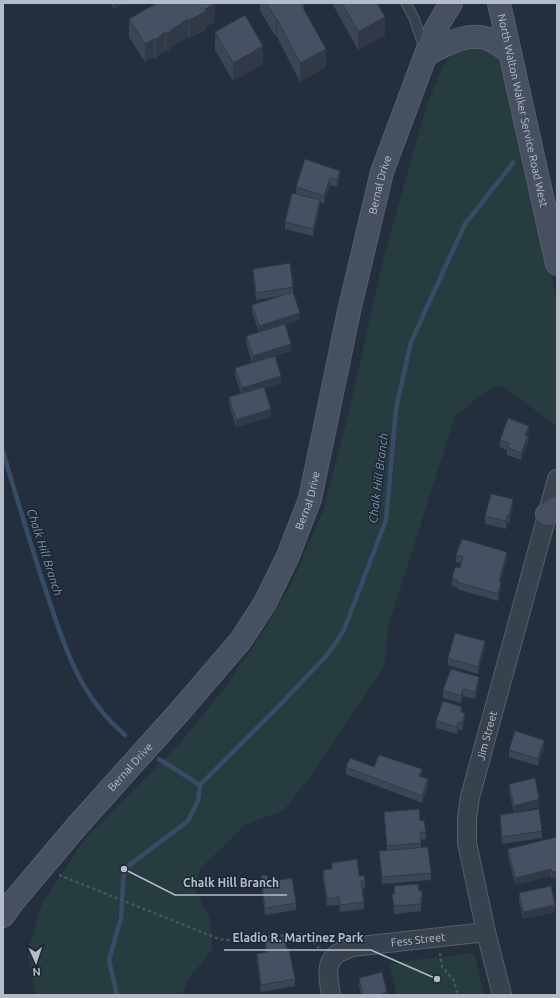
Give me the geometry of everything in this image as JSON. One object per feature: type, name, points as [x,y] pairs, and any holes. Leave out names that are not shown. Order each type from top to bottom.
[{"type":"street","name":"Bernal Drive","points":[[7,905],[236,646],[265,603],[288,556],[310,499],[349,311],[382,172],[435,30],[451,3]]},
{"type":"street","name":"North Walton Walker Service Road West","points":[[499,3],[557,264]]},
{"type":"street","points":[[426,55],[454,40],[479,37],[490,40],[510,51]]},
{"type":"street","name":"Jim Street","points":[[502,995],[486,932],[467,843],[467,818],[470,797],[552,511],[557,479]]},
{"type":"street","name":"Fess Street","points":[[330,960],[338,953],[352,947],[486,932]]},
{"type":"street","points":[[330,960],[328,975],[331,995]]},
{"type":"lane","points":[[406,3],[414,18],[426,55]]},
{"type":"path","points":[[57,874],[220,939],[230,940],[303,934],[309,937],[330,960]]},
{"type":"path","points":[[443,952],[439,954],[442,967],[453,980],[458,995]]},
{"type":"green space","points":[[486,48],[504,62],[557,301],[557,426],[501,385],[485,392],[455,416],[389,624],[384,667],[315,770],[284,810],[245,825],[200,869],[194,887],[210,919],[212,950],[189,978],[182,995],[35,995],[28,951],[41,906],[84,840],[180,743],[223,690],[260,637],[291,584],[323,511],[348,416],[383,260],[427,104],[442,69],[450,56],[461,50]]},
{"type":"green space","points":[[474,953],[484,995],[397,995],[389,963]]},
{"type":"building","points":[[157,3],[215,4],[205,9],[206,11],[201,14],[189,20],[188,19],[166,34],[165,32],[155,40],[154,39],[145,44],[129,19]]},
{"type":"building","points":[[266,3],[304,3],[302,6],[326,49],[300,63],[277,19]]},
{"type":"building","points":[[342,3],[377,3],[385,17],[358,32]]},
{"type":"building","points":[[245,15],[263,46],[233,63],[215,32]]},
{"type":"building","points":[[305,159],[340,171],[337,180],[330,178],[324,196],[296,187]]},
{"type":"building","points":[[292,193],[320,200],[313,229],[285,222]]},
{"type":"building","points":[[290,263],[293,287],[256,293],[253,269]]},
{"type":"building","points":[[293,292],[300,313],[259,326],[252,305]]},
{"type":"building","points":[[285,324],[291,344],[253,356],[246,336]]},
{"type":"building","points":[[275,356],[281,376],[242,388],[235,368]]},
{"type":"building","points":[[264,387],[271,409],[236,420],[229,397]]},
{"type":"building","points":[[508,418],[529,426],[525,436],[528,436],[521,453],[507,447],[509,443],[500,440]]},
{"type":"building","points":[[491,494],[513,499],[509,516],[507,515],[506,521],[485,516]]},
{"type":"building","points":[[462,539],[507,552],[499,581],[501,582],[498,594],[457,582],[458,580],[452,578],[455,567],[460,568],[463,557],[456,555]]},
{"type":"building","points":[[455,633],[485,641],[478,667],[448,658]]},
{"type":"building","points":[[451,669],[479,677],[475,692],[463,689],[461,696],[443,690]]},
{"type":"building","points":[[443,701],[462,707],[461,712],[465,713],[462,723],[458,722],[457,727],[436,721]]},
{"type":"building","points":[[515,731],[544,740],[538,759],[509,750]]},
{"type":"building","points":[[379,755],[422,769],[419,776],[428,779],[422,796],[346,767],[350,758],[374,767]]},
{"type":"building","points":[[535,778],[539,799],[514,806],[509,784]]},
{"type":"building","points":[[419,809],[420,821],[424,820],[426,832],[420,832],[421,843],[387,846],[384,812]]},
{"type":"building","points":[[539,809],[542,831],[502,837],[500,815]]},
{"type":"building","points":[[557,837],[557,871],[552,872],[551,869],[515,878],[508,849]]},
{"type":"building","points":[[428,847],[431,873],[382,877],[379,851]]},
{"type":"building","points":[[357,859],[359,876],[364,875],[365,881],[361,881],[364,902],[340,905],[339,897],[327,899],[323,870],[332,869],[332,863]]},
{"type":"building","points":[[267,875],[268,882],[292,878],[296,903],[265,908],[261,876]]},
{"type":"building","points":[[418,884],[419,891],[422,891],[422,897],[420,898],[421,904],[394,906],[392,894],[395,894],[394,886]]},
{"type":"building","points":[[551,886],[555,905],[523,912],[519,893]]},
{"type":"building","points":[[284,938],[287,949],[289,949],[295,979],[261,985],[257,954],[267,952],[265,941]]},
{"type":"building","points":[[382,972],[387,992],[381,995],[363,995],[359,978]]},
{"type":"waterway","name":"Chalk Hill Branch","points":[[200,785],[276,709],[328,654],[344,630],[386,520],[396,409],[411,342],[465,224],[513,163]]},
{"type":"waterway","name":"Chalk Hill Branch","points":[[3,452],[39,571],[74,668],[95,703],[109,720],[125,735]]},
{"type":"waterway","name":"Chalk Hill Branch","points":[[117,995],[109,960],[121,918],[124,869],[188,821],[198,801],[200,785],[159,759]]},
{"type":"place","name":"Chalk Hill Branch","points":[[124,869]]},
{"type":"place","name":"Eladio R. Martinez Park","points":[[437,979]]}]
